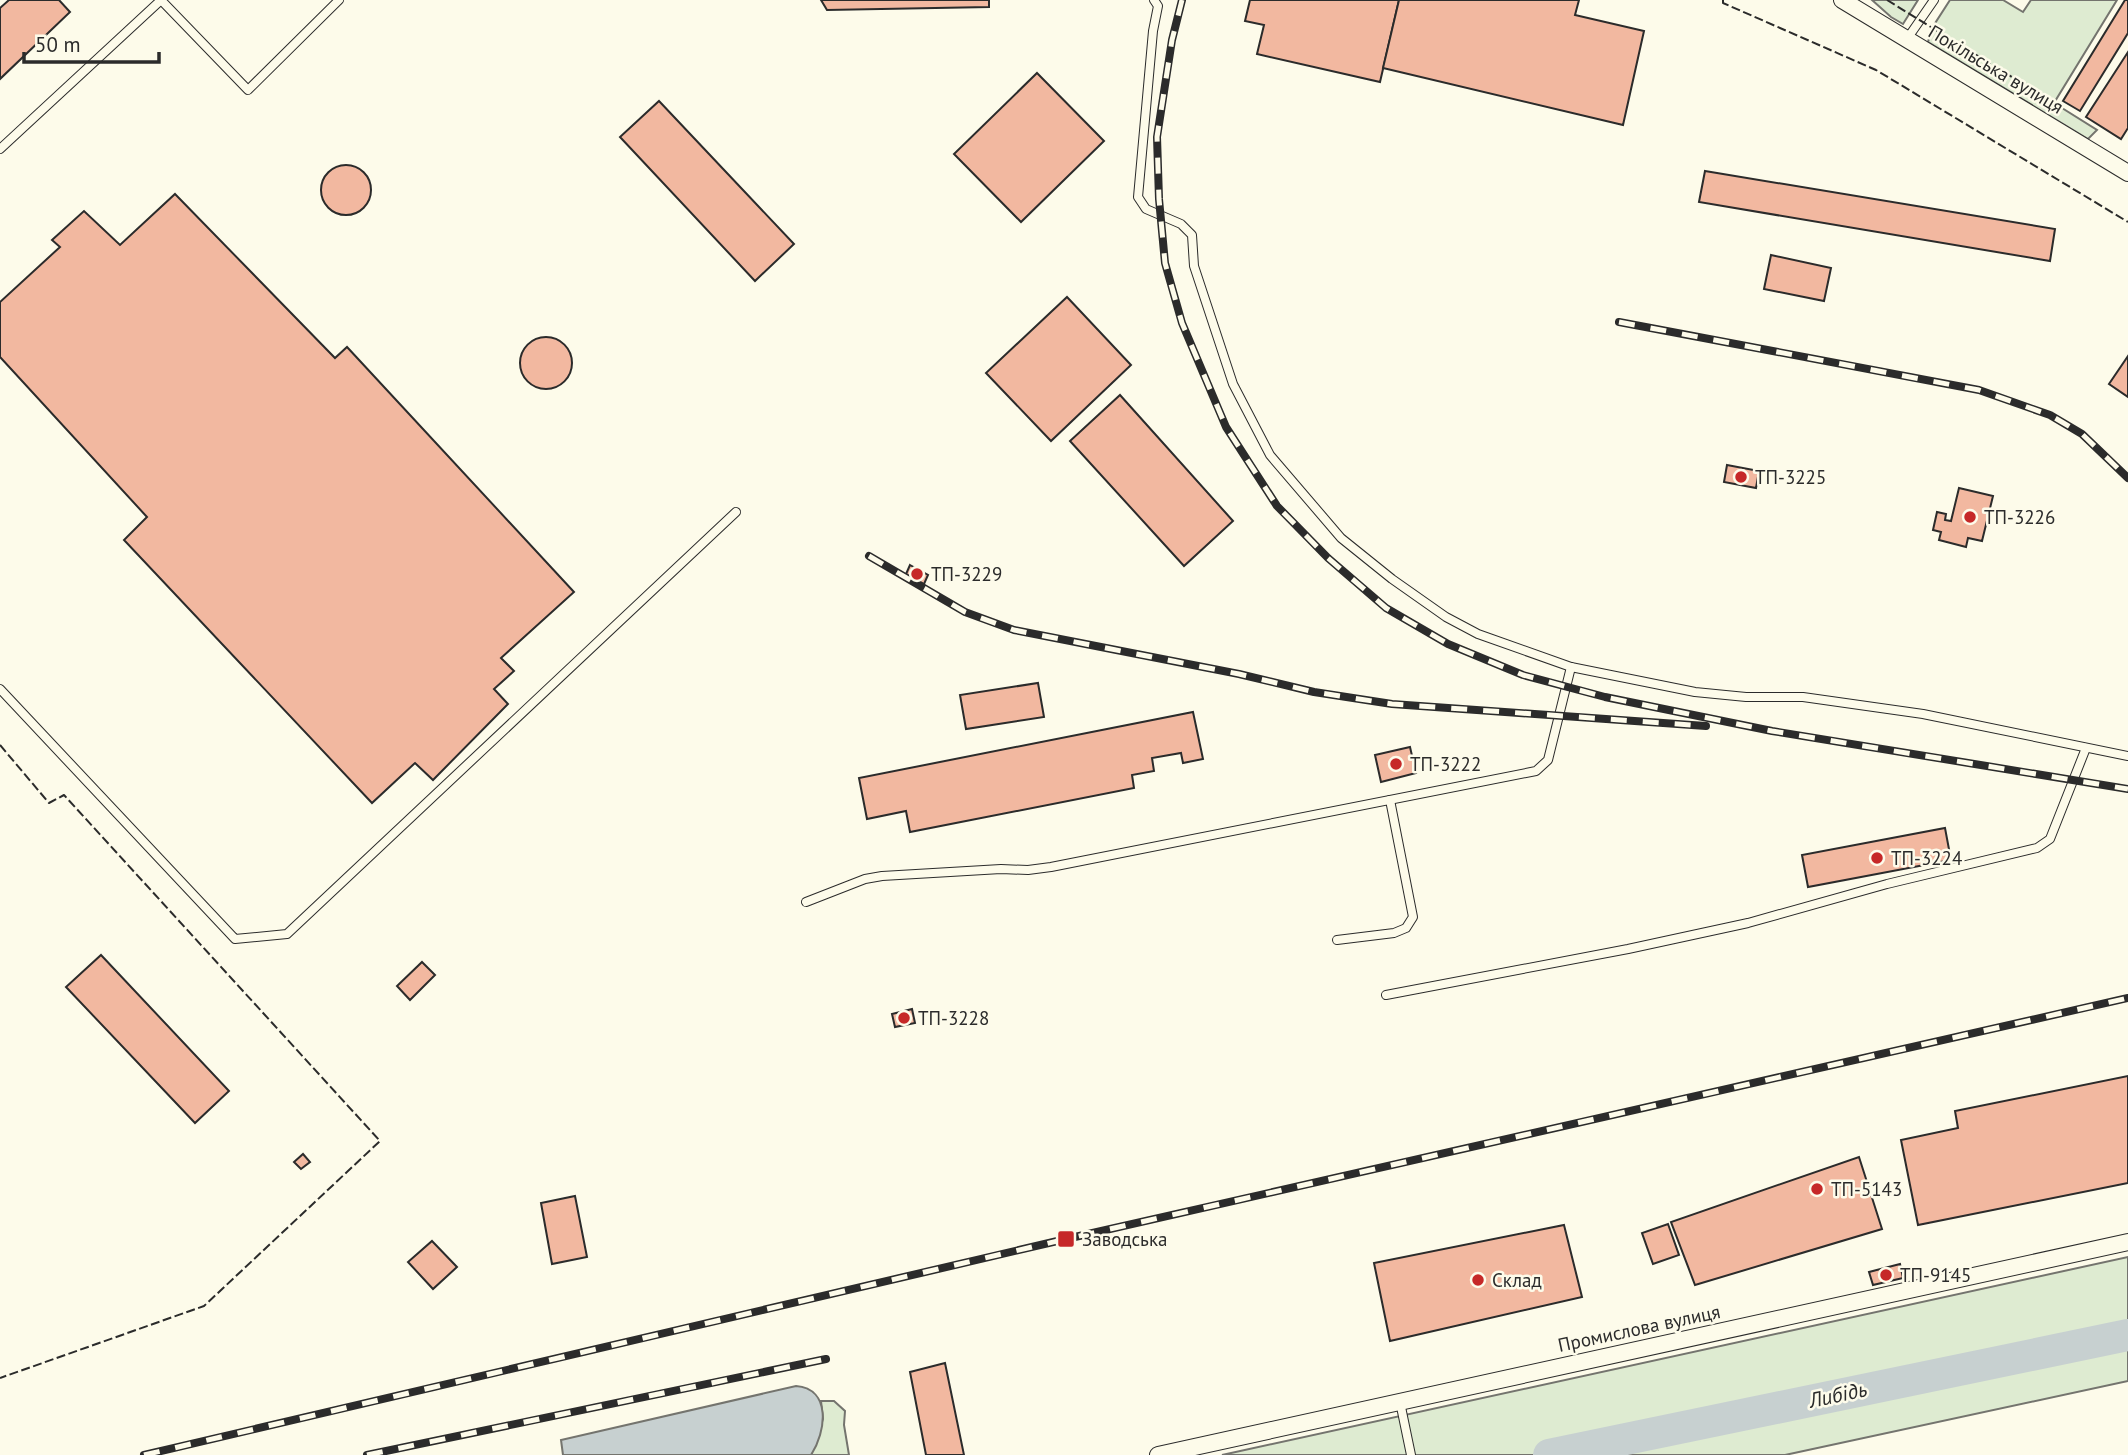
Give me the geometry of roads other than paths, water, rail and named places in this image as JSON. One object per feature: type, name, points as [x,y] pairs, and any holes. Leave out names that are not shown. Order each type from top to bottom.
[{"type":"street","name":"Покільська вулиця","points":[[1842,0],[2128,173]]},
{"type":"street","name":"Промислова вулиця","points":[[1158,1455],[2128,1242]]},
{"type":"lane","points":[[0,149],[161,0],[248,90],[339,0]]},
{"type":"lane","points":[[1154,0],[1158,6],[1153,31],[1138,197],[1146,209],[1181,224],[1192,235],[1194,266],[1233,384],[1269,456],[1340,538],[1392,579],[1446,617],[1478,634],[1571,667],[1695,691],[1746,697],[1803,697],[1923,714],[2128,756]]},
{"type":"lane","points":[[1907,39],[1934,0]]},
{"type":"lane","points":[[0,688],[235,939],[287,934],[736,512]]},
{"type":"lane","points":[[806,902],[865,878],[1001,869],[1028,870],[1536,771],[1544,767],[1548,760],[1571,667]]},
{"type":"lane","points":[[1386,995],[1748,923],[1887,884],[2037,848],[2050,839],[2086,748]]},
{"type":"lane","points":[[1337,940],[1394,933],[1406,928],[1413,917],[1390,800]]},
{"type":"lane","points":[[1400,1402],[1411,1455]]},
{"type":"waterway","name":"Либідь","points":[[1549,1455],[2128,1335]]},
{"type":"railway","points":[[1182,0],[1172,40],[1157,137],[1165,263],[1182,323],[1226,427],[1277,506],[1328,558],[1386,608],[1448,644],[1523,675],[1605,697],[1772,731],[2128,789]]},
{"type":"railway","points":[[1619,322],[1979,390],[2050,415],[2082,434],[2128,478]]},
{"type":"railway","points":[[869,556],[965,612],[1014,630],[1239,674],[1314,692],[1392,704],[1706,726]]},
{"type":"railway","points":[[144,1455],[1066,1239],[2128,998]]},
{"type":"railway","points":[[367,1455],[826,1359]]},
{"type":"place","name":"ТП-3225","points":[[1741,477]]},
{"type":"place","name":"ТП-3226","points":[[1970,517]]},
{"type":"place","name":"ТП-3229","points":[[917,574]]},
{"type":"place","name":"ТП-3222","points":[[1396,764]]},
{"type":"place","name":"ТП-3224","points":[[1877,858]]},
{"type":"place","name":"ТП-3228","points":[[904,1018]]},
{"type":"place","name":"ТП-5143","points":[[1817,1189]]},
{"type":"place","name":"Заводська","points":[[1066,1239]]},
{"type":"place","name":"ТП-9145","points":[[1886,1275]]},
{"type":"place","name":"Склад","points":[[1478,1280]]}]
